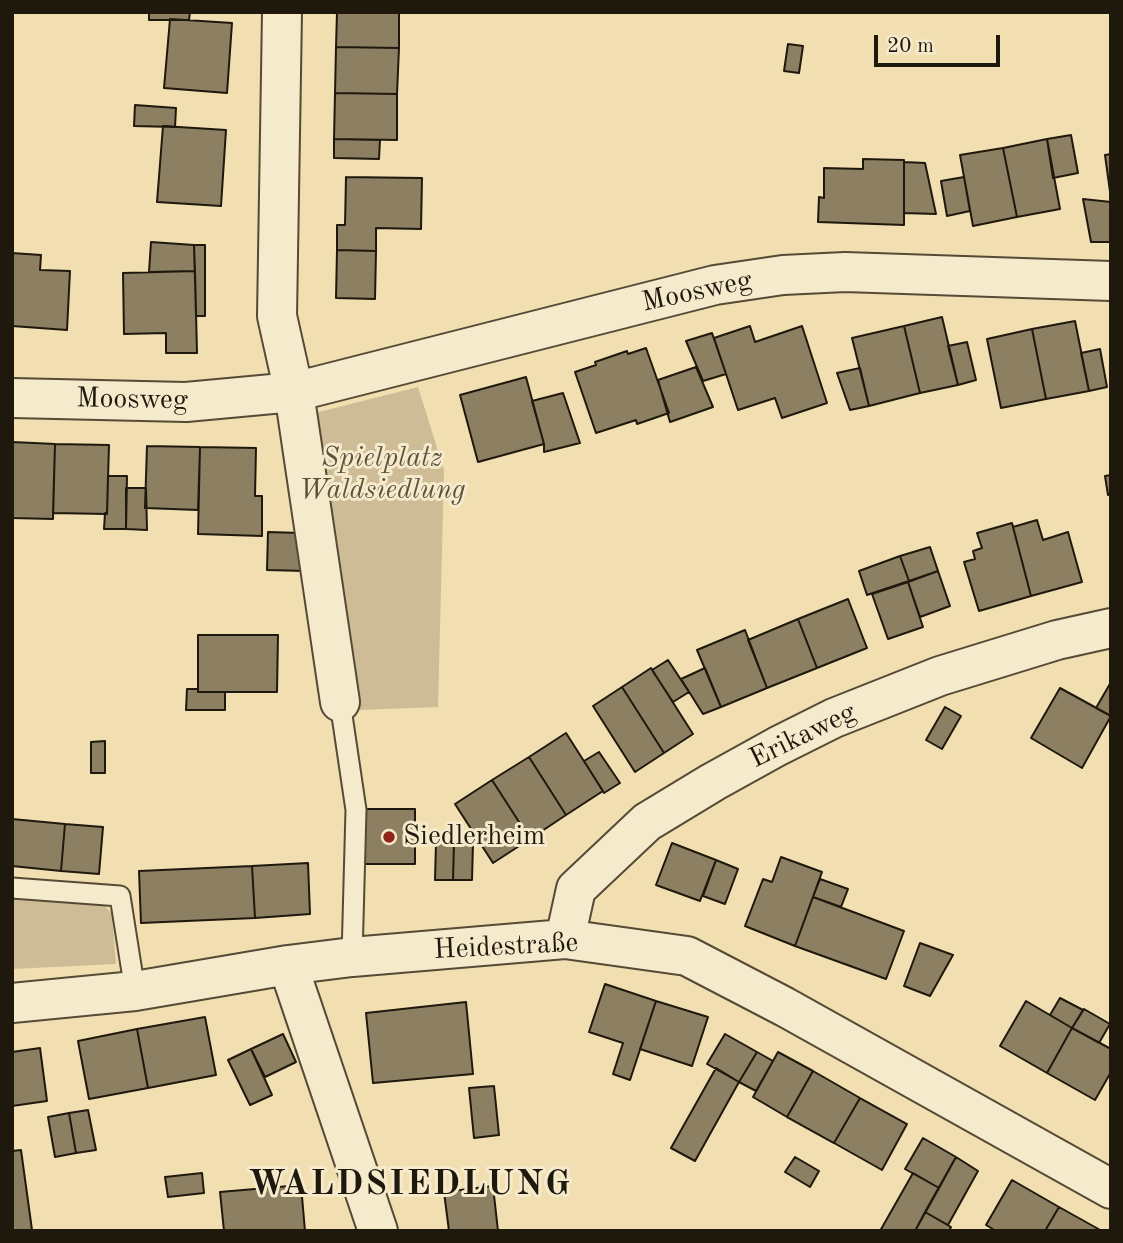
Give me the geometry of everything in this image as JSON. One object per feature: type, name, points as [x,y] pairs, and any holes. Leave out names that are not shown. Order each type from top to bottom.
[{"type":"street","points":[[282,12],[277,316],[294,392],[340,702]]},
{"type":"street","name":"Moosweg","points":[[12,398],[186,402],[294,392],[715,285],[783,275],[845,272],[1111,281]]},
{"type":"street","name":"Erikaweg","points":[[565,939],[576,889],[647,822],[713,782],[834,718],[940,676],[1057,640],[1111,628]]},
{"type":"street","name":"Heidestraße","points":[[12,1003],[135,991],[352,957],[565,939],[687,956],[797,1014],[1111,1189]]},
{"type":"street","points":[[288,965],[378,1231]]},
{"type":"lane","points":[[340,702],[356,810],[352,957]]},
{"type":"lane","points":[[12,888],[120,896],[135,991]]},
{"type":"green space","name":"Spielplatz Waldsiedlung","points":[[418,387],[444,470],[438,707],[358,710],[311,414]]},
{"type":"green space","points":[[12,895],[94,901],[105,906],[112,914],[116,964],[12,969]]},
{"type":"building","points":[[149,12],[190,12],[189,20],[149,20]]},
{"type":"building","points":[[337,12],[399,12],[399,48],[336,47]]},
{"type":"building","points":[[170,19],[232,23],[227,93],[164,88]]},
{"type":"building","points":[[788,44],[803,46],[799,73],[784,71]]},
{"type":"building","points":[[336,47],[399,48],[397,94],[335,93]]},
{"type":"building","points":[[335,93],[397,94],[397,140],[334,139]]},
{"type":"building","points":[[135,105],[176,108],[175,127],[134,126]]},
{"type":"building","points":[[163,126],[226,130],[221,206],[157,202]]},
{"type":"building","points":[[1071,135],[1078,173],[1053,178],[1047,139]]},
{"type":"building","points":[[334,139],[380,140],[379,159],[334,158]]},
{"type":"building","points":[[1047,139],[1060,209],[1017,217],[1003,148]]},
{"type":"building","points":[[1003,148],[1017,217],[973,226],[960,155]]},
{"type":"building","points":[[1111,154],[1111,199],[1105,155]]},
{"type":"building","points":[[863,159],[904,160],[904,225],[818,222],[819,197],[824,198],[824,168],[863,169]]},
{"type":"building","points":[[904,162],[925,163],[936,214],[904,213]]},
{"type":"building","points":[[346,177],[422,178],[421,229],[376,228],[376,251],[337,250],[337,225],[345,225]]},
{"type":"building","points":[[964,177],[970,211],[947,216],[941,181]]},
{"type":"building","points":[[1083,199],[1111,202],[1111,242],[1091,242]]},
{"type":"building","points":[[151,242],[194,245],[195,271],[149,272]]},
{"type":"building","points":[[194,245],[205,245],[205,316],[196,316]]},
{"type":"building","points":[[337,250],[376,251],[375,299],[336,298]]},
{"type":"building","points":[[12,253],[41,255],[40,270],[70,271],[67,330],[12,326]]},
{"type":"building","points":[[195,271],[197,353],[166,353],[166,333],[124,334],[123,273]]},
{"type":"building","points":[[942,317],[958,385],[920,393],[904,326]]},
{"type":"building","points":[[1075,321],[1089,391],[1046,399],[1032,329]]},
{"type":"building","points":[[750,326],[755,342],[802,326],[827,403],[782,418],[775,398],[738,410],[714,338]]},
{"type":"building","points":[[904,326],[920,393],[869,406],[852,338]]},
{"type":"building","points":[[1032,329],[1046,399],[1001,408],[987,339]]},
{"type":"building","points":[[712,333],[726,374],[703,381],[686,341]]},
{"type":"building","points":[[967,342],[976,380],[958,385],[948,346]]},
{"type":"building","points":[[646,348],[669,413],[637,424],[636,420],[596,433],[575,372],[627,351],[628,354]]},
{"type":"building","points":[[1100,349],[1107,387],[1089,391],[1081,353]]},
{"type":"building","points":[[696,367],[713,407],[670,422],[658,380]]},
{"type":"building","points":[[860,368],[869,406],[850,410],[837,373]]},
{"type":"building","points":[[526,377],[544,444],[478,462],[460,395]]},
{"type":"building","points":[[563,393],[580,443],[544,452],[532,401]]},
{"type":"building","points":[[12,442],[55,444],[53,519],[12,518]]},
{"type":"building","points":[[55,444],[109,445],[107,514],[53,513]]},
{"type":"building","points":[[147,446],[200,447],[198,510],[145,508]]},
{"type":"building","points":[[200,447],[256,448],[255,496],[262,496],[262,536],[198,534]]},
{"type":"building","points":[[1111,475],[1111,494],[1108,495],[1105,476]]},
{"type":"building","points":[[108,476],[127,476],[126,529],[104,529]]},
{"type":"building","points":[[126,488],[146,488],[147,530],[126,529]]},
{"type":"building","points":[[1037,520],[1043,540],[1068,532],[1082,582],[1031,596],[1013,527]]},
{"type":"building","points":[[1012,523],[1031,596],[979,611],[964,562],[975,559],[973,551],[982,548],[977,533]]},
{"type":"building","points":[[268,532],[301,533],[306,571],[267,570]]},
{"type":"building","points":[[930,547],[938,571],[909,581],[900,556]]},
{"type":"building","points":[[900,556],[909,581],[867,595],[859,571]]},
{"type":"building","points":[[938,571],[950,606],[920,617],[908,582]]},
{"type":"building","points":[[908,582],[923,627],[888,639],[872,594]]},
{"type":"building","points":[[848,599],[867,648],[817,668],[798,619]]},
{"type":"building","points":[[798,619],[817,668],[767,688],[748,640]]},
{"type":"building","points":[[745,630],[767,688],[721,707],[697,650]]},
{"type":"building","points":[[198,635],[278,635],[277,692],[198,692]]},
{"type":"building","points":[[668,660],[689,692],[673,702],[652,670]]},
{"type":"building","points":[[651,668],[693,734],[664,753],[622,687]]},
{"type":"building","points":[[705,668],[721,707],[703,714],[681,679]]},
{"type":"building","points":[[1111,682],[1111,716],[1096,708]]},
{"type":"building","points":[[622,687],[664,753],[635,772],[593,706]]},
{"type":"building","points":[[1060,688],[1111,716],[1082,768],[1031,738]]},
{"type":"building","points":[[187,689],[198,689],[198,692],[225,692],[225,710],[186,710]]},
{"type":"building","points":[[945,707],[961,716],[942,749],[926,740]]},
{"type":"building","points":[[566,733],[603,791],[566,815],[529,757]]},
{"type":"building","points":[[105,741],[105,773],[91,773],[91,742]]},
{"type":"building","points":[[599,752],[620,783],[604,793],[584,761]]},
{"type":"building","points":[[529,757],[566,815],[530,839],[492,780]]},
{"type":"building","points":[[492,780],[530,839],[493,863],[455,804]]},
{"type":"building","name":"Siedlerheim","points":[[363,809],[415,809],[415,864],[363,864]]},
{"type":"building","points":[[12,819],[65,824],[61,871],[12,866]]},
{"type":"building","points":[[65,824],[103,827],[99,874],[61,871]]},
{"type":"building","points":[[436,842],[454,842],[453,880],[435,880]]},
{"type":"building","points":[[454,842],[473,843],[472,880],[453,880]]},
{"type":"building","points":[[672,843],[716,860],[700,901],[656,885]]},
{"type":"building","points":[[781,857],[822,872],[795,946],[745,926],[763,879],[772,882]]},
{"type":"building","points":[[716,860],[738,869],[725,904],[703,896]]},
{"type":"building","points":[[308,863],[310,914],[255,918],[252,866]]},
{"type":"building","points":[[252,866],[255,918],[141,923],[139,871]]},
{"type":"building","points":[[820,879],[848,889],[841,907],[813,897]]},
{"type":"building","points":[[813,897],[904,931],[886,979],[795,946]]},
{"type":"building","points":[[920,943],[953,955],[930,996],[904,986]]},
{"type":"building","points":[[605,984],[656,1001],[630,1080],[613,1074],[623,1043],[589,1032]]},
{"type":"building","points":[[1060,998],[1083,1010],[1072,1028],[1050,1015]]},
{"type":"building","points":[[656,1001],[708,1017],[692,1066],[640,1049]]},
{"type":"building","points":[[1026,1001],[1072,1028],[1047,1073],[1000,1046]]},
{"type":"building","points":[[466,1002],[473,1074],[373,1083],[366,1013]]},
{"type":"building","points":[[1084,1009],[1110,1024],[1099,1043],[1072,1028]]},
{"type":"building","points":[[205,1017],[216,1075],[148,1088],[137,1029]]},
{"type":"building","points":[[1072,1028],[1111,1049],[1111,1072],[1095,1100],[1047,1073]]},
{"type":"building","points":[[137,1029],[148,1088],[89,1099],[78,1041]]},
{"type":"building","points":[[283,1034],[296,1062],[265,1077],[251,1049]]},
{"type":"building","points":[[725,1034],[757,1052],[739,1082],[707,1064]]},
{"type":"building","points":[[40,1048],[47,1101],[12,1106],[12,1052]]},
{"type":"building","points":[[251,1049],[272,1095],[250,1105],[228,1060]]},
{"type":"building","points":[[757,1052],[773,1061],[756,1091],[739,1082]]},
{"type":"building","points":[[778,1052],[813,1071],[787,1117],[753,1097]]},
{"type":"building","points":[[716,1068],[739,1082],[695,1161],[671,1148]]},
{"type":"building","points":[[813,1071],[860,1098],[834,1143],[787,1117]]},
{"type":"building","points":[[494,1086],[499,1135],[474,1138],[469,1088]]},
{"type":"building","points":[[860,1098],[907,1124],[882,1170],[834,1143]]},
{"type":"building","points":[[88,1110],[96,1150],[76,1153],[69,1113]]},
{"type":"building","points":[[69,1113],[76,1153],[55,1157],[48,1117]]},
{"type":"building","points":[[923,1138],[956,1157],[939,1188],[905,1169]]},
{"type":"building","points":[[21,1150],[32,1230],[12,1231],[12,1151]]},
{"type":"building","points":[[795,1157],[819,1171],[810,1187],[785,1172]]},
{"type":"building","points":[[956,1157],[978,1171],[948,1225],[925,1212]]},
{"type":"building","points":[[202,1173],[204,1193],[168,1197],[165,1177]]},
{"type":"building","points":[[913,1173],[939,1188],[915,1231],[880,1231]]},
{"type":"building","points":[[1012,1180],[1059,1207],[1045,1231],[996,1231],[986,1225]]},
{"type":"building","points":[[301,1185],[305,1231],[224,1231],[220,1192]]},
{"type":"building","points":[[493,1186],[498,1231],[449,1231],[444,1192]]},
{"type":"building","points":[[1059,1207],[1102,1231],[1045,1231]]},
{"type":"building","points":[[925,1212],[951,1227],[949,1231],[915,1231]]},
{"type":"place","name":"Siedlerheim","points":[[389,837]]},
{"type":"district","name":"WALDSIEDLUNG","points":[[410,1185]]}]
